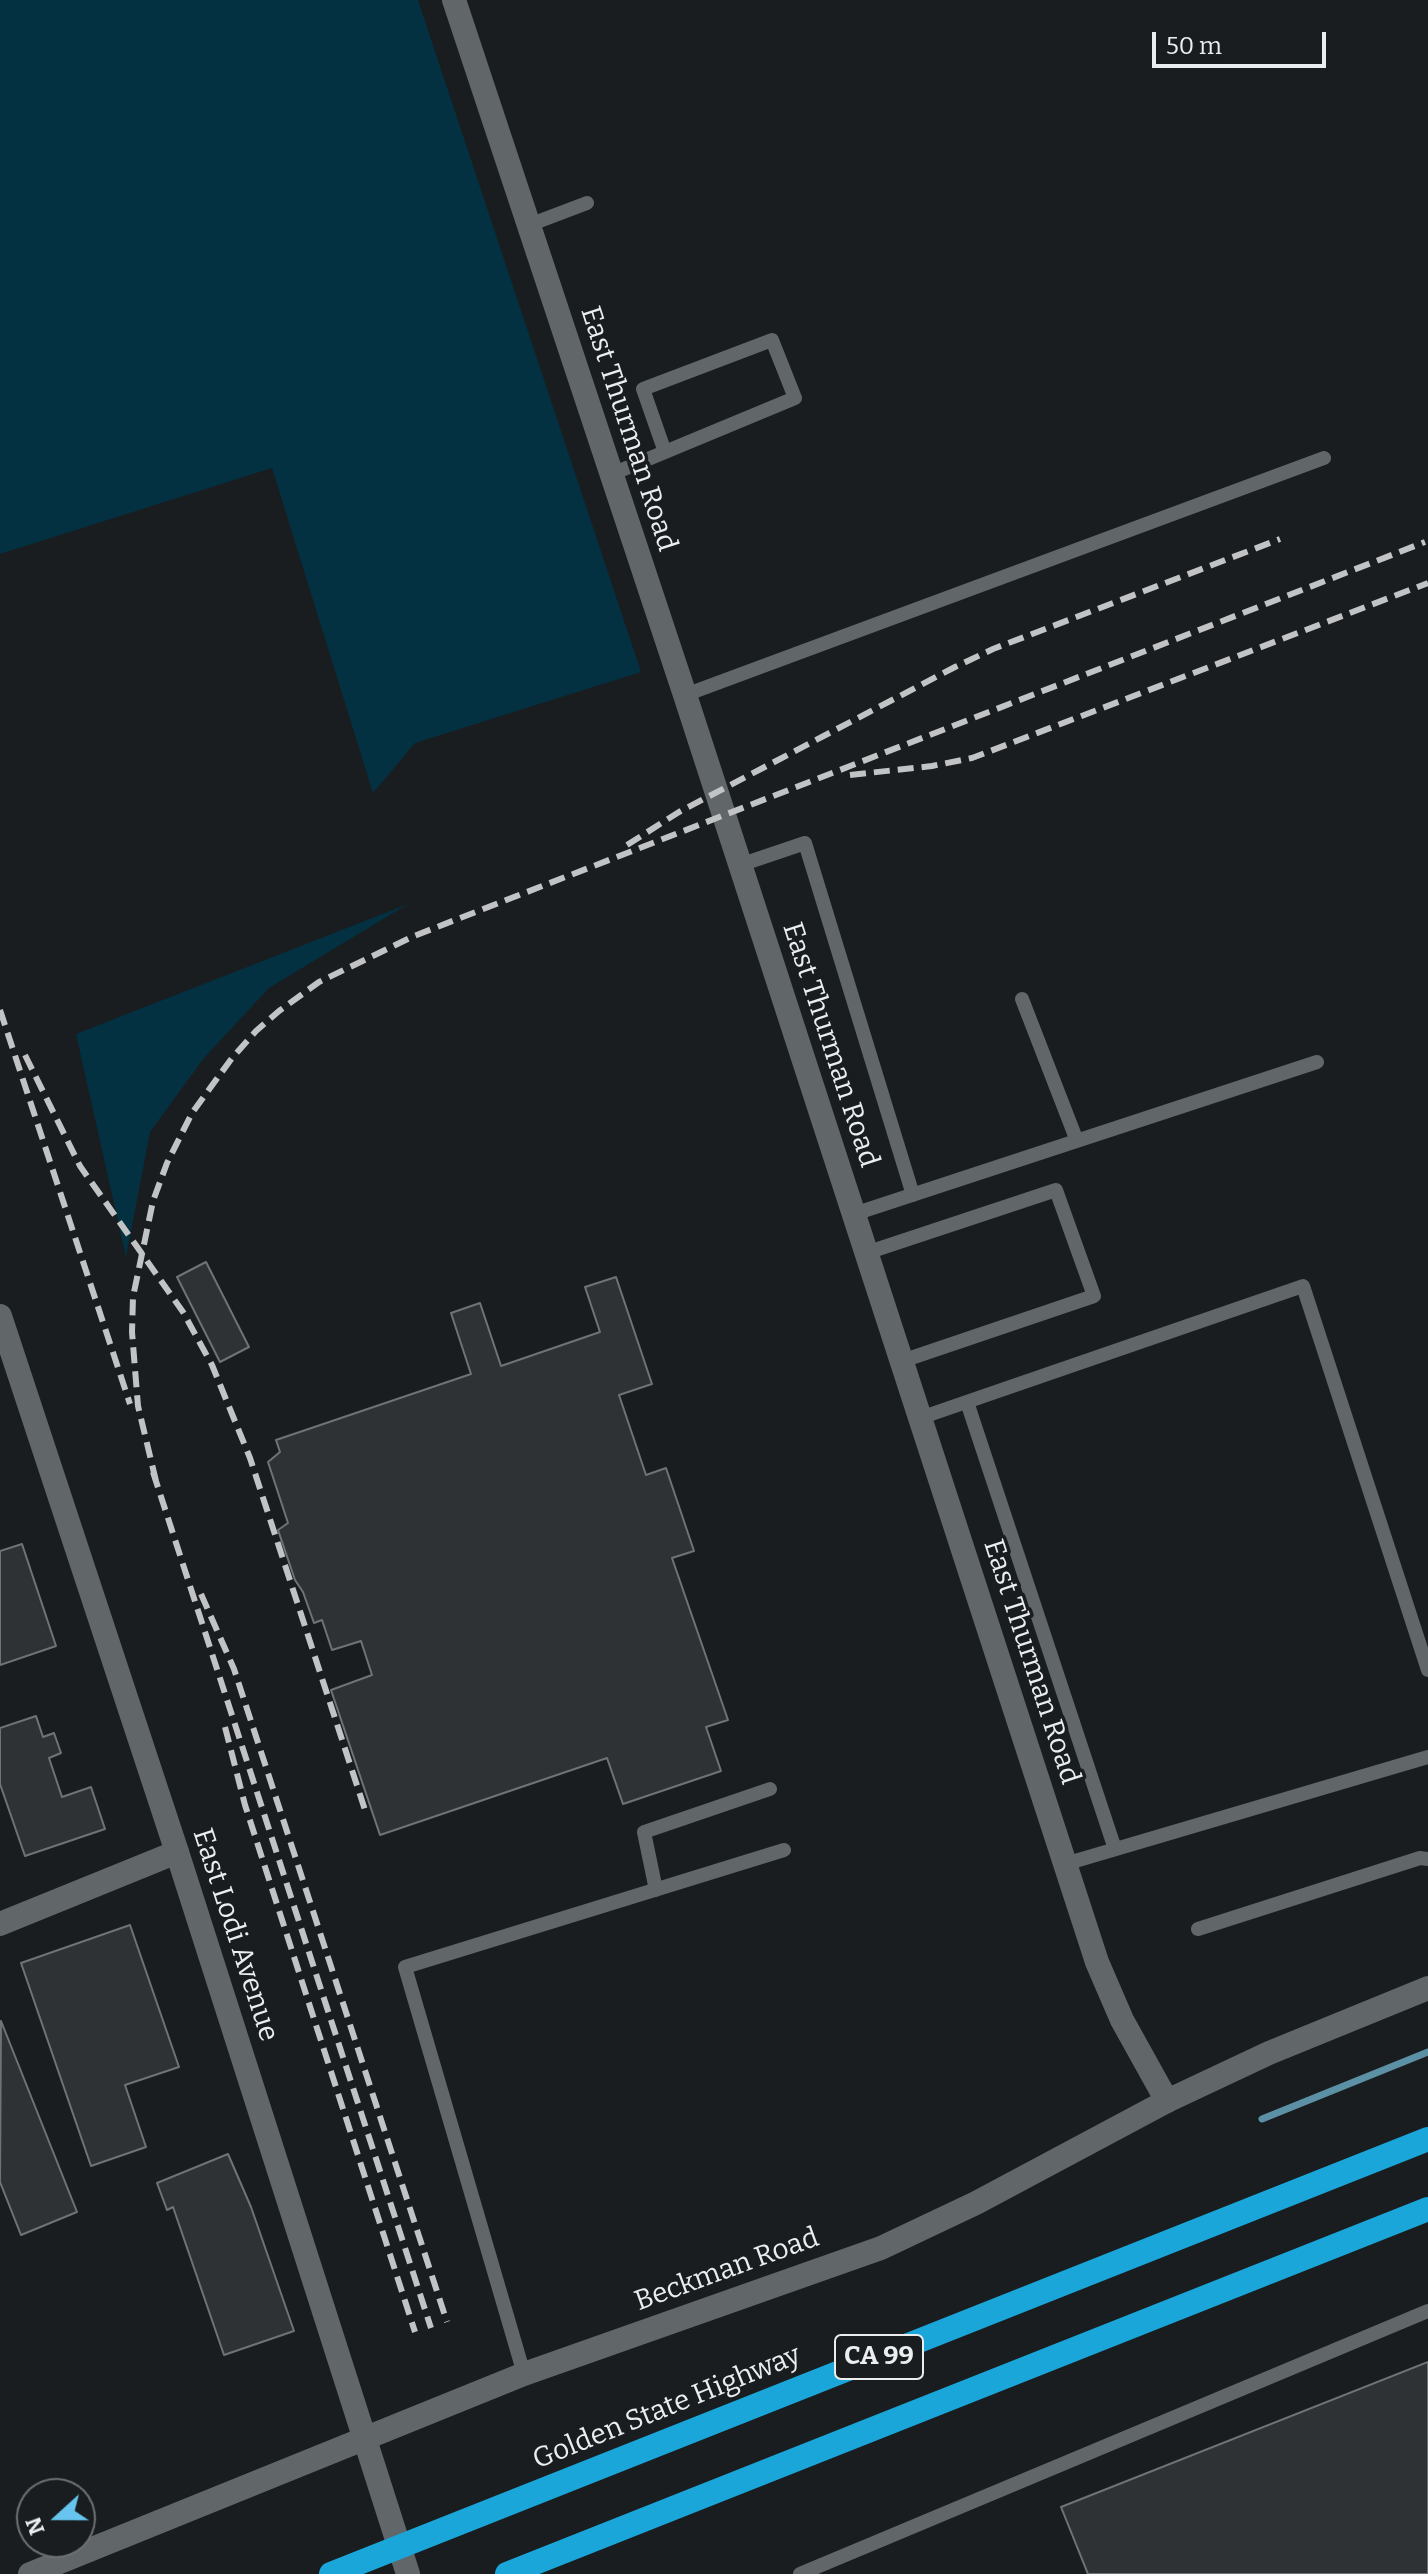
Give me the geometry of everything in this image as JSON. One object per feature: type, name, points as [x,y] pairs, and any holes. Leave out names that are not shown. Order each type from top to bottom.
[{"type":"highway","name":"Golden State Highway","points":[[331,2574],[1428,2139]]},
{"type":"highway","name":"CA 99","points":[[507,2574],[1428,2209]]},
{"type":"street","name":"East Thurman Road","points":[[454,0],[685,695],[1097,1962],[1122,2020],[1167,2101]]},
{"type":"street","name":"East Lodi Avenue","points":[[0,1316],[177,1852],[408,2574]]},
{"type":"street","points":[[0,1924],[177,1852]]},
{"type":"street","name":"Beckman Road","points":[[30,2574],[524,2374],[881,2248],[976,2203],[1167,2101],[1269,2053],[1428,1988]]},
{"type":"lane","points":[[529,225],[587,203]]},
{"type":"lane","points":[[612,474],[665,452],[795,398],[772,340],[643,389],[665,452]]},
{"type":"lane","points":[[685,695],[1324,458]]},
{"type":"lane","points":[[740,865],[805,843],[913,1195]]},
{"type":"lane","points":[[1022,999],[1077,1141]]},
{"type":"lane","points":[[854,1214],[1317,1062]]},
{"type":"lane","points":[[866,1253],[1056,1190],[1094,1296],[902,1361]]},
{"type":"lane","points":[[920,1418],[1303,1286],[1428,1670]]},
{"type":"lane","points":[[967,1402],[1115,1849]]},
{"type":"lane","points":[[1065,1864],[1428,1757]]},
{"type":"lane","points":[[656,1890],[644,1832],[770,1789]]},
{"type":"lane","points":[[524,2374],[405,1967],[784,1850]]},
{"type":"lane","points":[[1198,1929],[1420,1858],[1428,1859]]},
{"type":"lane","points":[[800,2574],[1428,2311]]},
{"type":"shaded area","points":[[0,0],[418,0],[641,672],[415,743],[373,793],[272,468],[0,554]]},
{"type":"shaded area","points":[[408,904],[269,988],[204,1058],[150,1132],[126,1257],[76,1034]]},
{"type":"building","points":[[206,1262],[249,1347],[220,1362],[177,1277]]},
{"type":"building","points":[[616,1277],[652,1384],[619,1395],[646,1475],[666,1468],[694,1551],[672,1558],[728,1720],[706,1727],[721,1771],[623,1804],[607,1758],[380,1835],[331,1690],[372,1675],[361,1641],[332,1650],[322,1620],[314,1623],[303,1592],[295,1580],[278,1530],[288,1523],[268,1462],[280,1452],[276,1440],[471,1374],[451,1313],[480,1303],[501,1366],[600,1332],[585,1287]]},
{"type":"building","points":[[22,1544],[56,1646],[0,1665],[0,1551]]},
{"type":"building","points":[[36,1716],[43,1737],[54,1733],[61,1753],[49,1758],[62,1797],[91,1787],[105,1829],[25,1856],[0,1784],[0,1728]]},
{"type":"building","points":[[130,1925],[179,2067],[125,2085],[146,2147],[91,2166],[21,1963]]},
{"type":"building","points":[[1,2021],[77,2212],[21,2235],[0,2182]]},
{"type":"building","points":[[228,2154],[251,2207],[294,2331],[224,2355],[173,2207],[167,2210],[157,2183]]},
{"type":"building","points":[[1428,2362],[1428,2574],[1088,2574],[1061,2507]]},
{"type":"waterway","points":[[1262,2119],[1428,2052]]},
{"type":"railway","points":[[627,845],[679,812],[993,649],[1280,539]]},
{"type":"railway","points":[[156,1481],[138,1406],[132,1332],[133,1297],[153,1201],[167,1163],[192,1113],[232,1058],[279,1011],[319,982],[414,936],[1425,542]]},
{"type":"railway","points":[[850,775],[932,766],[972,758],[1428,583]]},
{"type":"railway","points":[[0,1010],[130,1404]]},
{"type":"railway","points":[[25,1055],[80,1166],[183,1312],[212,1365],[250,1458],[366,1813]]},
{"type":"railway","points":[[153,1472],[431,2328]]},
{"type":"railway","points":[[201,1594],[234,1669],[447,2322]]},
{"type":"railway","points":[[225,1727],[245,1805],[415,2332]]}]
